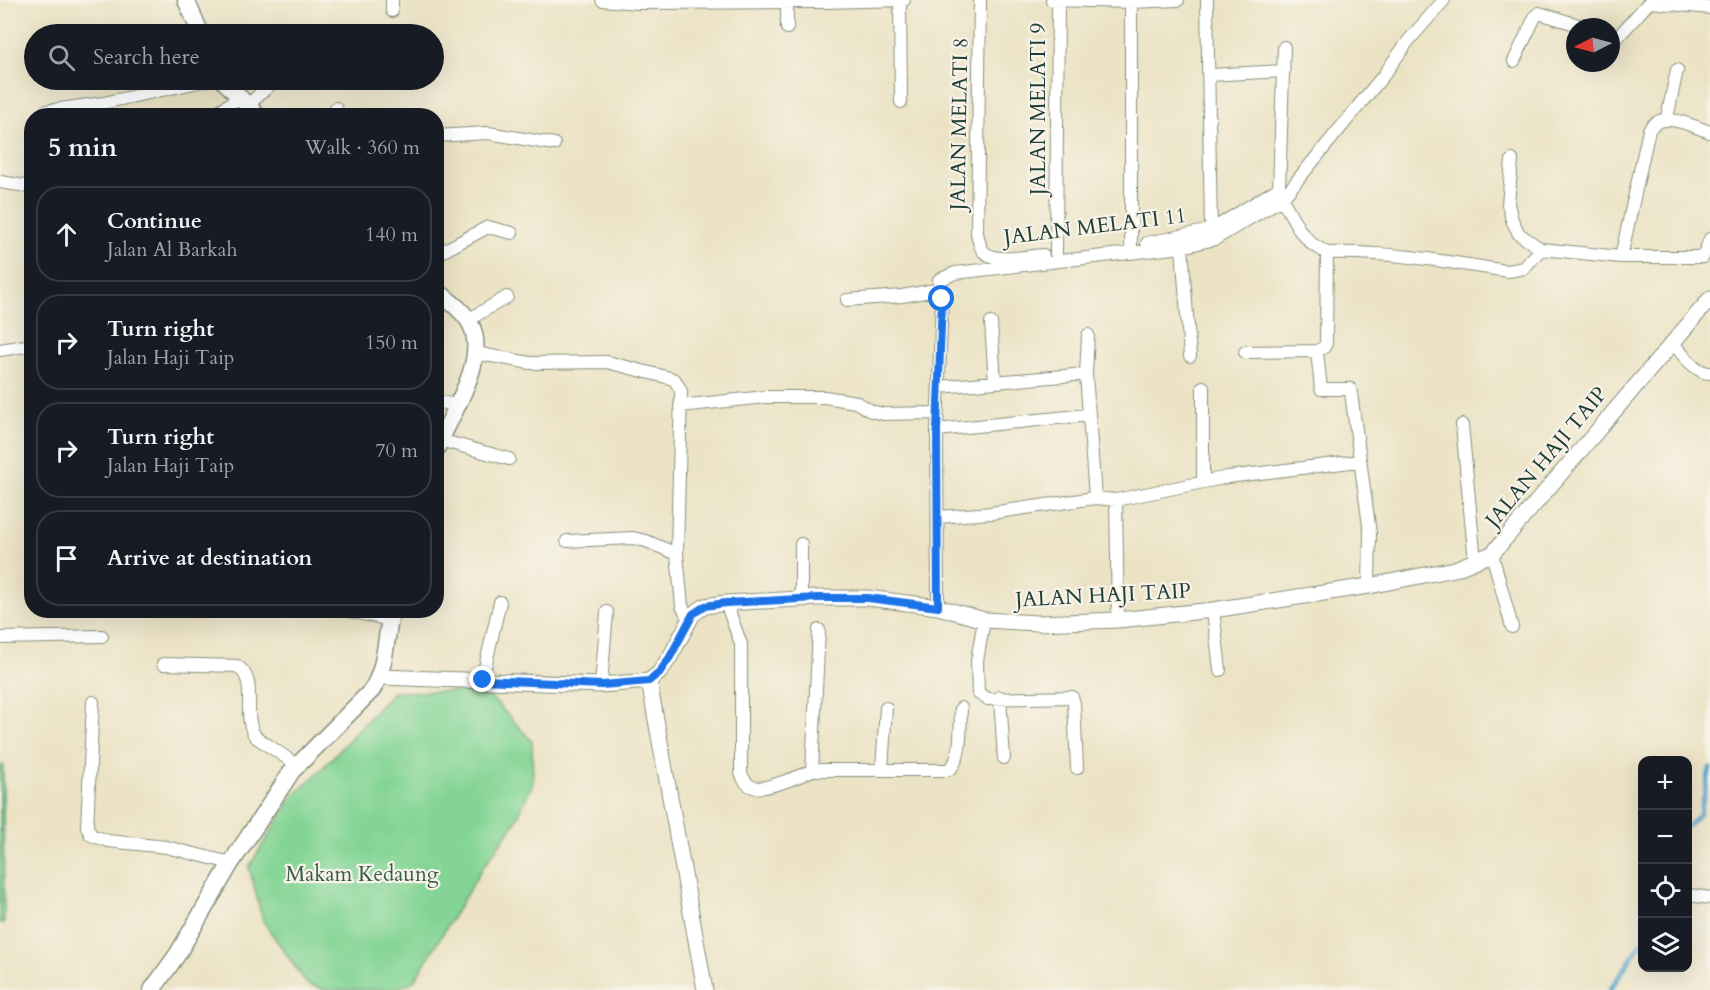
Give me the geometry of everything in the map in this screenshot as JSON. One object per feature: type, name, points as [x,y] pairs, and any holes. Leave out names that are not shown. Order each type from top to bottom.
[{"type":"main road","points":[[186,0],[197,24]]},
{"type":"main road","points":[[233,90],[248,106]]},
{"type":"main road","points":[[444,298],[468,320],[476,334],[472,371],[444,432]]},
{"type":"main road","points":[[152,990],[177,955],[231,863],[297,765],[372,690],[380,677],[386,655],[391,618]]},
{"type":"street","points":[[602,0],[638,3],[902,0],[901,102]]},
{"type":"street","name":"JALAN MELATI 8","points":[[980,0],[977,233],[981,248]]},
{"type":"street","points":[[1052,0],[1178,0]]},
{"type":"street","name":"JALAN MELATI 9","points":[[1056,254],[1058,0]]},
{"type":"street","points":[[1207,0],[1211,230]]},
{"type":"street","points":[[847,300],[902,296],[940,284],[955,273],[1182,247],[1215,239],[1282,199],[1383,76],[1409,40],[1444,0]]},
{"type":"street","points":[[1131,1],[1131,245]]},
{"type":"street","points":[[1620,35],[1650,1],[1710,8]]},
{"type":"street","points":[[787,28],[788,3]]},
{"type":"street","points":[[1514,61],[1539,12],[1566,21]]},
{"type":"street","name":"JALAN MELATI 11","points":[[981,248],[985,253],[1000,258],[1056,254],[1182,237],[1211,230],[1279,188],[1284,47]]},
{"type":"street","points":[[1667,118],[1677,70]]},
{"type":"street","points":[[1209,75],[1284,72]]},
{"type":"street","points":[[67,108],[162,90]]},
{"type":"street","points":[[248,106],[265,90]]},
{"type":"street","points":[[1621,257],[1649,130],[1656,121],[1667,118],[1710,132]]},
{"type":"street","points":[[444,135],[488,133],[554,144]]},
{"type":"street","points":[[1512,160],[1508,204],[1512,220],[1519,234],[1541,249],[1621,257],[1707,258],[1710,239]]},
{"type":"street","points":[[0,182],[24,186]]},
{"type":"street","points":[[1282,199],[1300,231],[1312,244],[1327,253],[1357,252],[1410,256],[1508,271],[1524,268],[1541,249]]},
{"type":"street","points":[[444,251],[488,227],[512,233]]},
{"type":"street","points":[[1182,247],[1190,356]]},
{"type":"street","points":[[1245,352],[1317,351],[1324,347],[1326,343],[1327,253]]},
{"type":"street","points":[[938,607],[937,413],[942,299],[940,284]]},
{"type":"street","points":[[468,320],[507,297]]},
{"type":"street","name":"JALAN HAJI TAIP","points":[[690,619],[693,614],[705,606],[726,603],[801,598],[868,598],[938,607],[984,620],[1038,624],[1118,620],[1213,610],[1369,586],[1455,569],[1492,554],[1710,298]]},
{"type":"street","points":[[991,323],[995,382]]},
{"type":"street","points":[[1088,335],[1086,374],[1095,498]]},
{"type":"street","points":[[1672,342],[1699,370],[1710,373]]},
{"type":"street","points":[[0,350],[24,346]]},
{"type":"street","points":[[1317,351],[1321,389],[1350,389],[1351,393],[1370,533],[1369,586]]},
{"type":"street","points":[[380,677],[602,685],[649,681],[659,673],[670,657],[690,619],[682,606],[677,554],[680,406],[679,385],[675,380],[606,362],[530,363],[475,353]]},
{"type":"street","points":[[939,387],[1086,374]]},
{"type":"street","points":[[1203,387],[1203,481]]},
{"type":"street","points":[[680,406],[765,397],[825,397],[856,402],[871,411],[883,414],[937,413]]},
{"type":"street","points":[[444,403],[456,405]]},
{"type":"street","points":[[937,430],[1088,415]]},
{"type":"street","points":[[1462,425],[1475,562]]},
{"type":"street","points":[[444,446],[509,459]]},
{"type":"street","points":[[938,517],[991,513],[1095,498],[1116,500],[1203,481],[1359,461]]},
{"type":"street","points":[[1116,500],[1118,620]]},
{"type":"street","points":[[567,541],[633,538],[677,554]]},
{"type":"street","points":[[801,544],[801,598]]},
{"type":"street","points":[[1492,554],[1512,627]]},
{"type":"street","points":[[483,680],[500,602]]},
{"type":"street","points":[[726,603],[741,644],[741,773],[744,780],[755,788],[794,779],[812,770],[943,771],[952,768],[957,759],[961,708]]},
{"type":"street","points":[[1213,610],[1220,669]]},
{"type":"street","points":[[602,685],[607,612]]},
{"type":"street","points":[[984,620],[977,661],[977,690],[984,698],[1072,697],[1077,768]]},
{"type":"street","points":[[812,770],[819,630]]},
{"type":"street","points":[[0,638],[102,636]]},
{"type":"street","points":[[163,664],[237,666],[242,670],[248,682],[248,718],[252,732],[297,765]]},
{"type":"street","points":[[649,681],[705,990]]},
{"type":"street","points":[[1000,697],[1004,758]]},
{"type":"street","points":[[93,702],[87,826],[91,835],[108,841],[166,847],[231,863]]},
{"type":"street","points":[[882,769],[886,708]]},
{"type":"street","points":[[1692,895],[1710,898]]},
{"type":"green space","name":"Makam Kedaung","points":[[485,691],[532,741],[533,782],[515,823],[483,867],[414,981],[394,990],[325,990],[307,984],[263,921],[249,867],[293,796],[320,771],[393,692]]},
{"type":"green space","points":[[0,765],[3,765],[4,923],[0,923]]},
{"type":"waterway","points":[[1692,822],[1700,813],[1710,768]]},
{"type":"waterway","points":[[1610,990],[1638,948]]},
{"type":"route","points":[[483,680],[602,685],[649,681],[659,673],[670,657],[693,614],[705,606],[817,598],[868,598],[938,607],[937,430],[942,299]]}]
